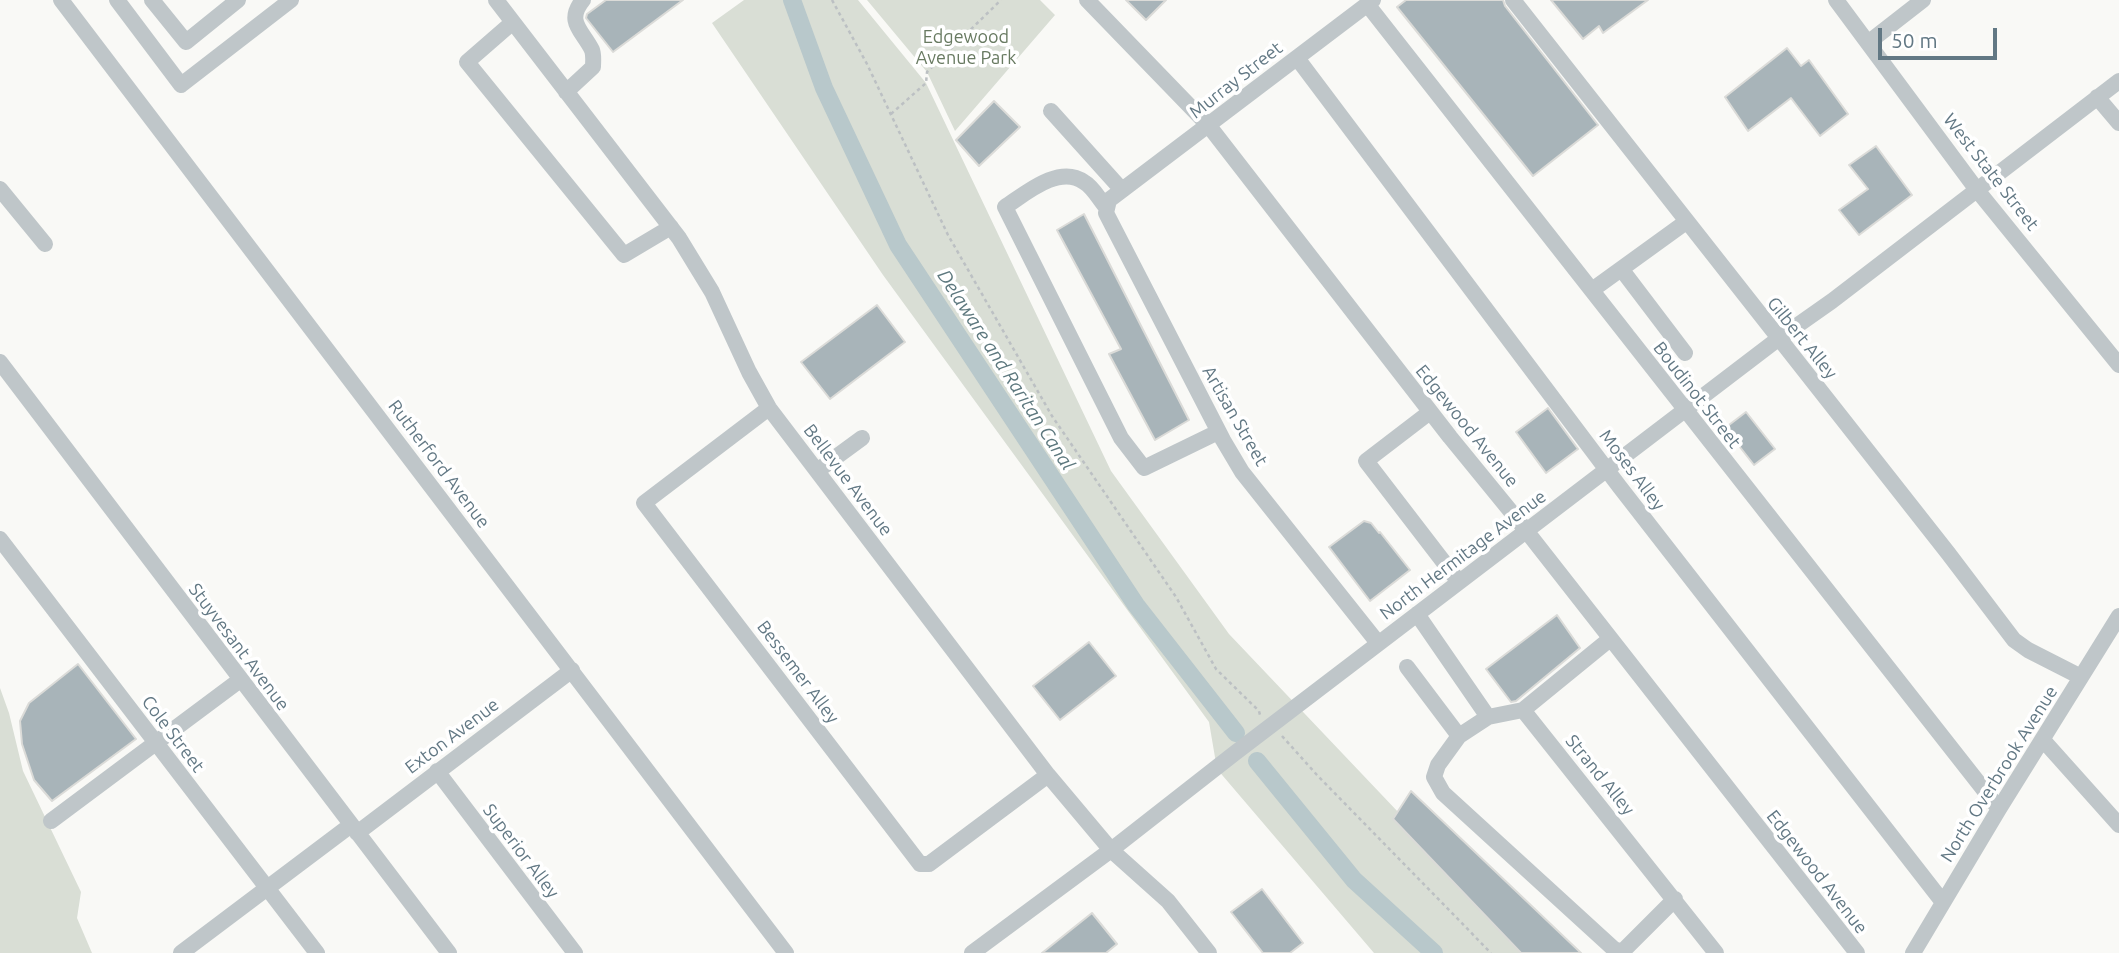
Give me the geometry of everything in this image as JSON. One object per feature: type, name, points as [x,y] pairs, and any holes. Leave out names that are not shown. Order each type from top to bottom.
[{"type":"street","name":"Rutherford Avenue","points":[[61,0],[786,953]]},
{"type":"street","points":[[117,0],[181,85],[291,0]]},
{"type":"street","points":[[129,14],[146,0]]},
{"type":"street","points":[[152,0],[186,41],[238,0]]},
{"type":"street","name":"Bellevue Avenue","points":[[496,0],[671,227],[697,265],[769,408],[1048,775],[1111,850],[1168,901],[1209,953]]},
{"type":"street","points":[[566,92],[593,67],[593,52],[576,27],[576,8],[583,0]]},
{"type":"street","name":"Edgewood Avenue","points":[[1087,0],[1209,126],[1430,412],[1527,531],[1857,953]]},
{"type":"street","name":"Gilbert Alley","points":[[1513,0],[2014,640],[2081,677]]},
{"type":"street","name":"West State Street","points":[[1836,0],[1978,190],[2119,365]]},
{"type":"street","points":[[1869,41],[1923,0]]},
{"type":"street","name":"Murray Street","points":[[1122,190],[1370,2]]},
{"type":"street","name":"Boudinot Street","points":[[1370,2],[1685,412],[1999,809]]},
{"type":"street","points":[[513,22],[467,62],[624,255],[671,227]]},
{"type":"street","name":"Moses Alley","points":[[1297,58],[1608,470],[1942,901]]},
{"type":"street","name":"North Hermitage Avenue","points":[[972,953],[1111,850],[1235,753],[1263,725],[1417,614],[2119,81]]},
{"type":"street","points":[[2097,97],[2119,123]]},
{"type":"street","points":[[1051,111],[1122,190],[1109,200],[1106,207]]},
{"type":"street","name":"Artisan Street","points":[[1218,432],[1144,468],[1121,438],[1005,207],[1054,178],[1068,176],[1084,181],[1106,207],[1106,213],[1135,273],[1218,432],[1242,472],[1378,643]]},
{"type":"street","points":[[0,189],[45,244]]},
{"type":"street","points":[[1592,290],[1686,222]]},
{"type":"street","points":[[1622,270],[1685,353]]},
{"type":"street","name":"Stuyvesant Avenue","points":[[0,362],[449,953]]},
{"type":"street","name":"Bessemer Alley","points":[[769,408],[644,503],[919,864],[929,864],[1048,775]]},
{"type":"street","points":[[1430,412],[1366,461],[1459,582]]},
{"type":"street","points":[[817,471],[862,438]]},
{"type":"street","name":"Cole Street","points":[[0,539],[317,953]]},
{"type":"street","points":[[1417,614],[1488,718]]},
{"type":"street","name":"North Overbrook Avenue","points":[[1913,953],[1942,901],[2119,616]]},
{"type":"street","points":[[1610,639],[1522,710],[1488,718],[1459,736],[1438,765],[1434,777],[1443,793],[1616,951],[1624,950],[1675,899]]},
{"type":"street","points":[[1407,667],[1459,736]]},
{"type":"street","name":"Exton Avenue","points":[[181,953],[266,888],[437,771],[572,670]]},
{"type":"street","points":[[51,821],[240,680]]},
{"type":"street","name":"Strand Alley","points":[[1522,710],[1716,953]]},
{"type":"street","points":[[2043,740],[2119,825]]},
{"type":"street","name":"Superior Alley","points":[[437,771],[575,953]]},
{"type":"path","points":[[832,0],[867,64],[948,235],[1052,416],[1176,597],[1216,669],[1259,711],[1263,725]]},
{"type":"path","points":[[891,114],[926,83],[927,72],[1001,0]]},
{"type":"path","points":[[1283,736],[1317,775],[1490,953]]},
{"type":"green space","points":[[744,0],[858,0],[926,83],[1111,471],[1229,634],[1532,953],[1374,953],[1217,769],[1209,722],[883,275],[712,23]]},
{"type":"green space","name":"Edgewood Avenue Park","points":[[867,0],[1040,0],[1055,15],[955,131],[927,72]]},
{"type":"green space","points":[[0,688],[23,771],[81,892],[77,918],[92,953],[0,953]]},
{"type":"building","points":[[606,0],[683,0],[613,52],[586,18],[587,14]]},
{"type":"building","points":[[1126,0],[1166,0],[1146,20]]},
{"type":"building","points":[[1406,0],[1503,0],[1598,125],[1533,176],[1397,7]]},
{"type":"building","points":[[1551,0],[1648,0],[1603,33],[1599,26],[1583,39]]},
{"type":"building","points":[[1787,48],[1801,66],[1809,60],[1848,114],[1820,136],[1791,98],[1748,131],[1725,97]]},
{"type":"building","points":[[994,101],[1020,127],[979,166],[956,140]]},
{"type":"building","points":[[1876,146],[1912,195],[1859,235],[1839,210],[1868,189],[1849,165]]},
{"type":"building","points":[[1084,214],[1189,420],[1155,440],[1109,354],[1121,349],[1057,230]]},
{"type":"building","points":[[877,305],[905,342],[830,399],[801,362]]},
{"type":"building","points":[[1548,408],[1578,449],[1546,473],[1516,432]]},
{"type":"building","points":[[1746,412],[1775,449],[1754,465],[1725,428]]},
{"type":"building","points":[[1364,521],[1371,523],[1380,532],[1410,570],[1370,601],[1329,547]]},
{"type":"building","points":[[1557,615],[1580,648],[1516,701],[1511,702],[1486,669]]},
{"type":"building","points":[[1089,642],[1116,676],[1060,720],[1033,686]]},
{"type":"building","points":[[78,664],[136,739],[52,801],[34,780],[22,744],[20,721],[29,703]]},
{"type":"building","points":[[1411,791],[1581,953],[1521,953],[1393,819]]},
{"type":"building","points":[[1262,889],[1303,943],[1290,953],[1263,953],[1231,912]]},
{"type":"building","points":[[1092,913],[1117,944],[1106,953],[1042,953]]},
{"type":"waterway","name":"Delaware and Raritan Canal","points":[[792,0],[824,88],[898,245],[1136,605],[1236,733]]},
{"type":"waterway","name":"Delaware and Raritan Canal","points":[[1257,761],[1354,880],[1434,953]]}]
